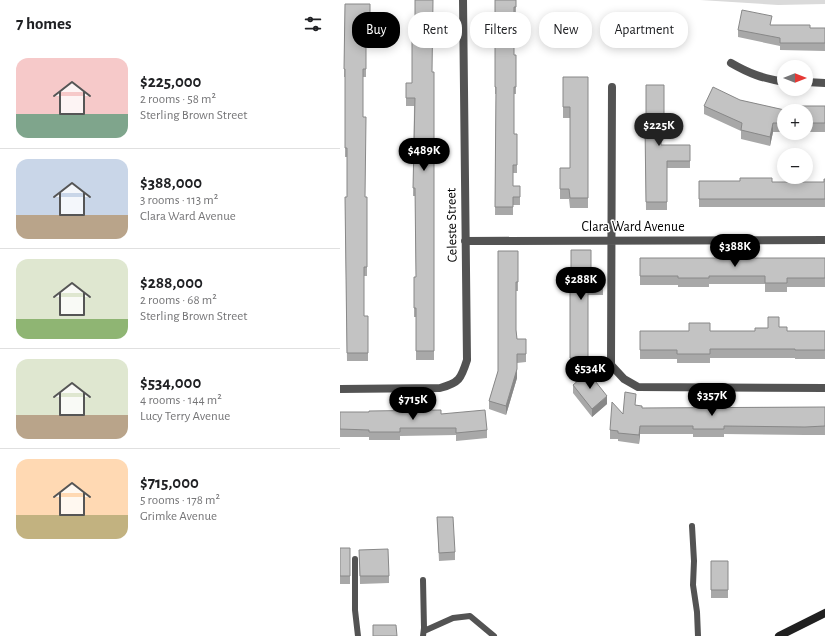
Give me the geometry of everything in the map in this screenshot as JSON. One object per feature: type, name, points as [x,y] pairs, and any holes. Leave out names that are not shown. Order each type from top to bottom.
[{"type":"main road","points":[[779,636],[825,613]]},
{"type":"street","name":"Celeste Street","points":[[340,389],[440,388],[453,384],[462,375],[467,360],[462,0]]},
{"type":"street","points":[[730,63],[747,72],[777,80]]},
{"type":"street","points":[[813,82],[825,82]]},
{"type":"street","points":[[612,87],[611,365],[624,379],[638,387],[825,388]]},
{"type":"street","name":"Clara Ward Avenue","points":[[466,240],[825,240]]},
{"type":"lane","points":[[692,526],[694,562],[693,585],[697,612],[698,636]]},
{"type":"lane","points":[[355,559],[355,610],[358,636]]},
{"type":"lane","points":[[423,580],[423,633],[453,618],[470,616],[494,636]]},
{"type":"shaded area","points":[[700,0],[825,0],[825,4],[778,5]]},
{"type":"building","points":[[415,0],[433,0],[433,12],[415,12]]},
{"type":"building","points":[[495,0],[516,0],[514,12],[495,12]]},
{"type":"building","points":[[345,4],[370,4],[370,12],[352,12],[352,48],[366,48],[366,69],[363,69],[363,117],[366,117],[365,197],[367,197],[367,267],[364,267],[364,316],[368,316],[368,353],[347,353],[345,197],[347,197],[347,148],[345,148]]},
{"type":"building","points":[[742,10],[772,16],[770,25],[810,25],[810,28],[825,28],[825,43],[780,43],[780,38],[738,30]]},
{"type":"building","points":[[412,48],[432,48],[432,72],[434,72],[434,351],[416,351],[416,308],[414,308],[414,277],[416,277],[415,188],[413,188],[415,98],[406,98],[406,83],[412,83]]},
{"type":"building","points":[[495,48],[514,48],[514,55],[516,55],[516,87],[514,87],[514,134],[517,134],[517,165],[513,165],[513,186],[520,186],[520,197],[513,197],[513,207],[495,207]]},
{"type":"building","points":[[563,77],[588,77],[588,198],[570,198],[569,189],[560,189],[560,168],[570,168],[570,107],[563,107]]},
{"type":"building","points":[[646,85],[664,85],[664,115],[661,115],[661,145],[690,145],[690,161],[667,161],[667,202],[646,202]]},
{"type":"building","points":[[713,87],[740,100],[777,108],[777,123],[773,123],[770,137],[741,130],[742,123],[704,106]]},
{"type":"building","points":[[813,106],[825,106],[825,123],[813,123]]},
{"type":"building","points":[[740,178],[772,178],[772,182],[777,182],[777,184],[813,184],[813,182],[824,182],[825,179],[825,199],[699,199],[699,181],[740,181]]},
{"type":"building","points":[[571,250],[591,250],[591,274],[603,274],[603,285],[588,285],[588,358],[570,358]]},
{"type":"building","points":[[498,251],[518,251],[518,282],[516,282],[516,330],[517,339],[526,339],[526,354],[517,354],[517,369],[506,406],[489,401],[498,371]]},
{"type":"building","points":[[640,258],[825,258],[825,278],[787,278],[787,283],[765,283],[765,276],[709,276],[709,278],[678,278],[678,276],[640,276]]},
{"type":"building","points":[[768,317],[779,317],[779,327],[787,327],[787,331],[825,331],[825,350],[710,349],[710,354],[677,354],[677,350],[640,350],[640,331],[689,331],[689,323],[710,323],[710,331],[755,331],[755,328],[768,328]]},
{"type":"building","points":[[588,372],[607,396],[592,409],[573,385]]},
{"type":"building","points":[[625,392],[636,394],[635,405],[642,406],[642,408],[825,407],[825,426],[724,426],[724,429],[693,429],[693,426],[640,426],[639,435],[618,433],[618,431],[610,430],[612,402],[623,414]]},
{"type":"building","points":[[441,410],[441,414],[485,410],[487,430],[456,433],[456,428],[400,428],[400,432],[369,432],[369,430],[340,429],[340,412]]},
{"type":"building","points":[[437,517],[453,517],[455,552],[439,553]]},
{"type":"building","points":[[340,548],[350,548],[350,576],[340,576]]},
{"type":"building","points":[[388,549],[389,576],[360,576],[359,550]]},
{"type":"building","points":[[711,561],[728,561],[728,590],[711,590]]},
{"type":"building","points":[[373,625],[396,625],[397,636],[373,636]]}]
